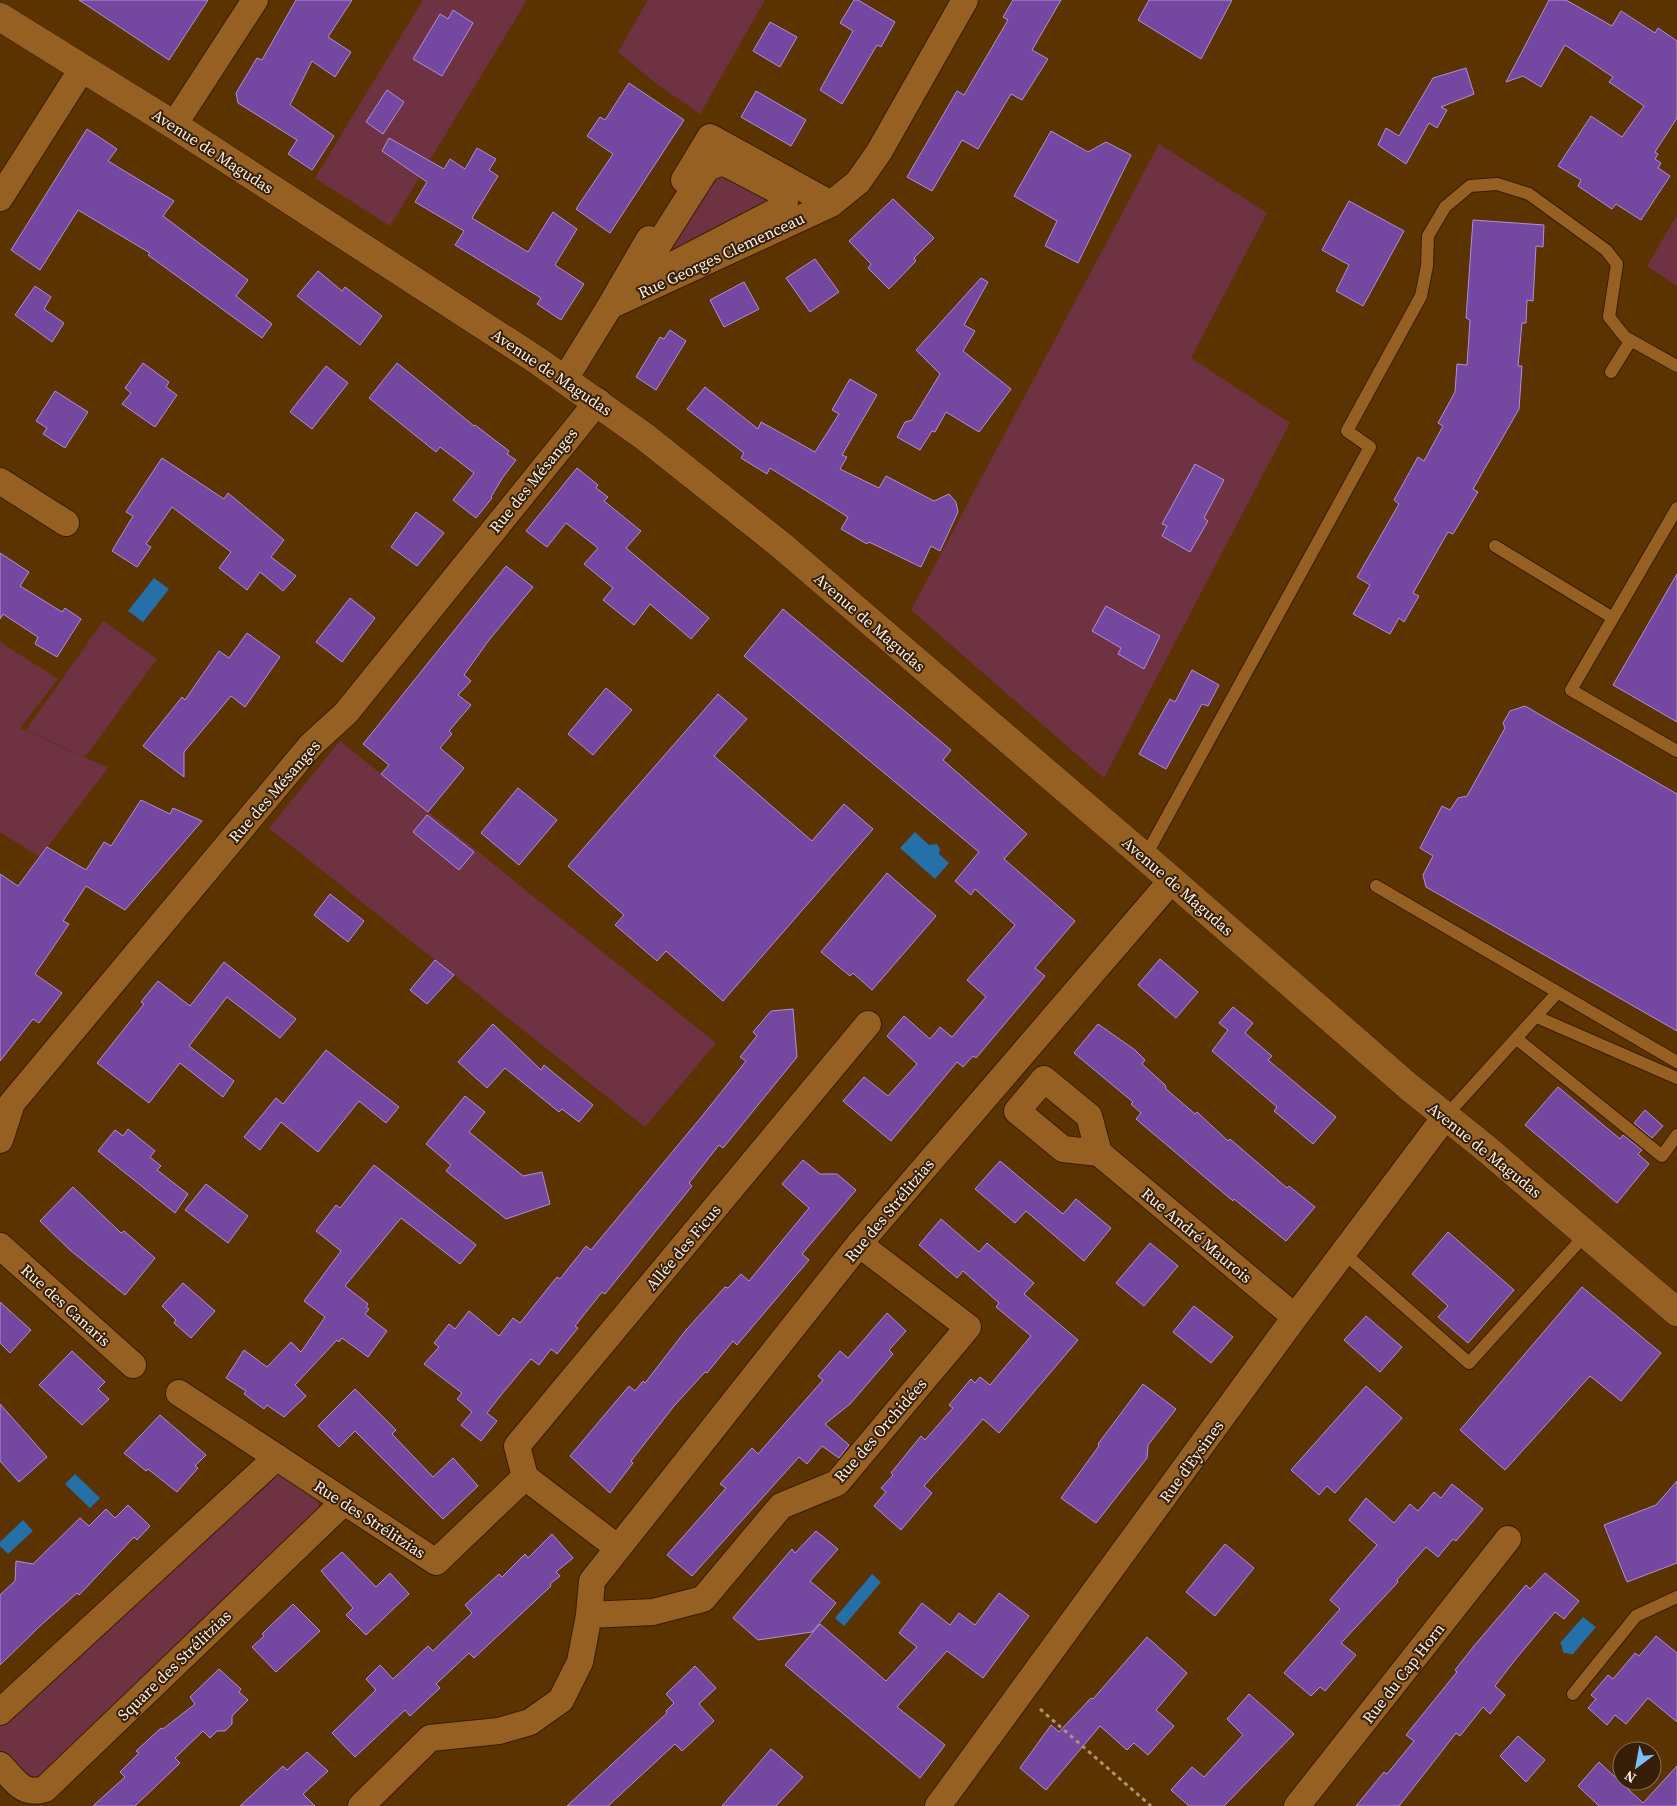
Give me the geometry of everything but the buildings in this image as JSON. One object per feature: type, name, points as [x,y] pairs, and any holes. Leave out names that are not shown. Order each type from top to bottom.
[{"type":"main road","name":"Avenue de Magudas","points":[[0,17],[174,125],[598,401],[782,546],[1445,1117],[1483,1146],[1677,1312]]},
{"type":"street","points":[[174,125],[255,0]]},
{"type":"street","name":"Rue Georges Clemenceau","points":[[610,306],[831,204],[858,182],[879,152],[965,0]]},
{"type":"street","points":[[0,198],[82,69]]},
{"type":"street","name":"Rue Georges Clemenceau","points":[[565,379],[710,136],[831,204]]},
{"type":"street","name":"Rue Georges Clemenceau","points":[[723,162],[786,195],[784,207],[659,272],[651,269],[648,261],[707,168],[723,162]]},
{"type":"street","name":"Rue des Mésanges","points":[[0,1140],[12,1102],[311,745],[346,713],[598,401]]},
{"type":"street","points":[[0,481],[66,523]]},
{"type":"street","name":"Rue des Strélitzias","points":[[589,1615],[592,1581],[859,1244],[1172,880]]},
{"type":"street","name":"Allée des Ficus","points":[[525,1477],[517,1446],[868,1024]]},
{"type":"street","name":"Rue d'Eysines","points":[[938,1806],[1295,1317],[1445,1117]]},
{"type":"street","name":"Rue André Maurois","points":[[1100,1152],[1295,1317]]},
{"type":"street","name":"Rue des Orchidées","points":[[589,1615],[653,1612],[703,1599],[781,1506],[838,1482],[968,1327],[859,1244]]},
{"type":"street","name":"Rue des Canaris","points":[[0,1246],[133,1365]]},
{"type":"street","name":"Rue des Strélitzias","points":[[178,1393],[436,1562],[525,1477]]},
{"type":"street","points":[[0,1712],[277,1457]]},
{"type":"street","points":[[525,1477],[618,1548]]},
{"type":"street","name":"Square des Strélitzias","points":[[0,1765],[24,1790],[35,1792],[45,1789],[344,1502]]},
{"type":"street","name":"Rue du Cap Horn","points":[[1297,1806],[1508,1540]]},
{"type":"street","points":[[361,1806],[430,1738],[499,1731],[530,1722],[561,1700],[580,1662],[589,1615]]},
{"type":"lane","points":[[1145,857],[1370,447],[1347,432],[1421,296],[1427,266],[1428,236],[1444,207],[1470,186],[1497,184],[1529,194],[1606,250],[1618,264],[1609,317],[1624,337],[1677,366]]},
{"type":"lane","points":[[1611,372],[1631,340]]},
{"type":"lane","points":[[1677,508],[1571,690],[1677,751]]},
{"type":"lane","points":[[1495,546],[1613,618]]},
{"type":"lane","points":[[1376,886],[1677,1062]]},
{"type":"lane","points":[[1445,1117],[1558,993]]},
{"type":"lane","points":[[1537,1017],[1677,1078]]},
{"type":"lane","points":[[1517,1039],[1662,1156],[1677,1135]]},
{"type":"lane","points":[[1344,1253],[1469,1363],[1586,1234]]},
{"type":"lane","points":[[1573,1694],[1636,1616],[1677,1597]]},
{"type":"path","points":[[1040,1709],[1151,1806]]},
{"type":"shaded area","points":[[423,0],[527,0],[390,226],[315,178]]},
{"type":"shaded area","points":[[648,0],[765,0],[700,114],[657,84],[618,52]]},
{"type":"shaded area","points":[[1159,144],[1267,213],[1191,358],[1290,423],[1104,778],[911,610]]},
{"type":"shaded area","points":[[728,168],[782,199],[663,264],[705,175]]},
{"type":"shaded area","points":[[1677,215],[1677,286],[1647,266]]},
{"type":"shaded area","points":[[103,621],[157,659],[85,757],[26,730]]},
{"type":"shaded area","points":[[0,642],[58,679],[20,728],[108,768],[40,857],[0,832]]},
{"type":"shaded area","points":[[340,741],[716,1043],[645,1127],[269,828]]},
{"type":"shaded area","points":[[280,1473],[316,1494],[319,1507],[315,1515],[45,1771],[37,1777],[24,1776],[0,1752],[0,1725],[269,1477]]},
{"type":"water","points":[[154,578],[169,589],[143,622],[128,611]]},
{"type":"water","points":[[915,832],[929,845],[937,844],[940,849],[939,854],[949,863],[935,879],[900,848]]},
{"type":"water","points":[[75,1474],[100,1498],[90,1508],[65,1484]]},
{"type":"water","points":[[23,1520],[33,1531],[8,1554],[0,1546],[0,1542]]},
{"type":"water","points":[[872,1574],[881,1582],[844,1626],[835,1618]]},
{"type":"water","points":[[1583,1617],[1596,1627],[1573,1654],[1563,1652],[1560,1643]]}]
